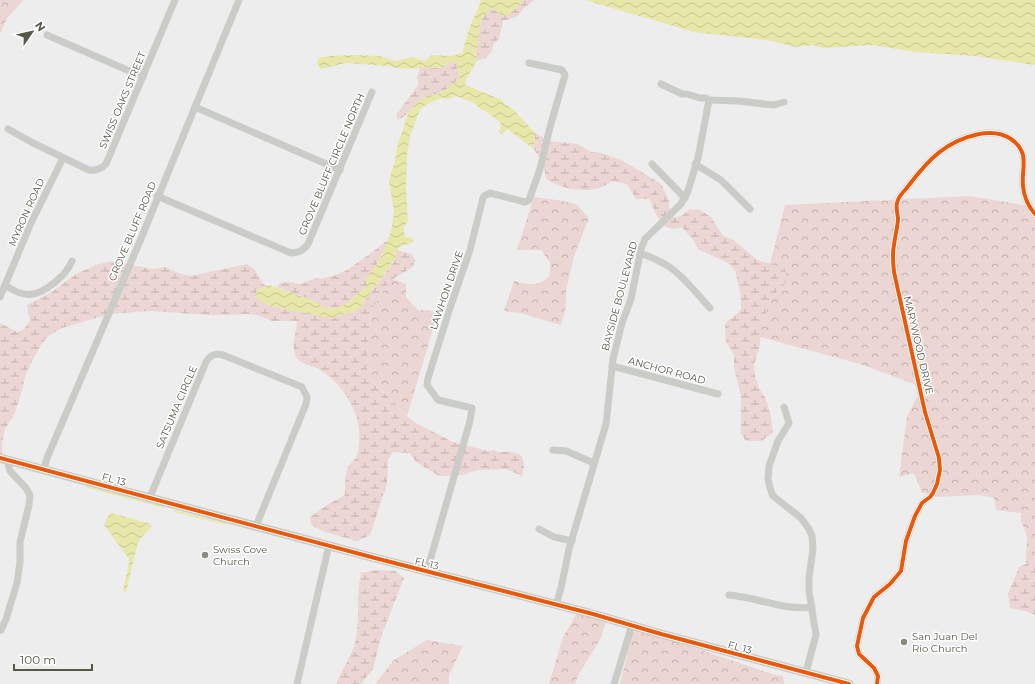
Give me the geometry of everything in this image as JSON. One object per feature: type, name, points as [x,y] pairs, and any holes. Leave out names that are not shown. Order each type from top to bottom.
[{"type":"main road","name":"FL 13","points":[[4,459],[849,684]]},
{"type":"street","name":"SWISS OAKS STREET","points":[[8,129],[63,158],[91,170],[98,170],[103,167],[106,164],[175,0]]},
{"type":"street","name":"GROVE BLUFF ROAD","points":[[44,469],[47,458],[239,0]]},
{"type":"street","points":[[47,35],[143,77]]},
{"type":"street","name":"LAWHON DRIVE","points":[[427,571],[470,421],[472,408],[438,400],[427,385],[428,378],[470,250],[483,198],[490,193],[525,202],[529,200],[540,168],[565,75],[562,70],[529,63]]},
{"type":"street","points":[[661,84],[682,94],[709,100],[738,101],[774,105],[784,102]]},
{"type":"street","name":"GROVE BLUFF CIRCLE NORTH","points":[[157,196],[291,253],[299,252],[308,244],[372,92]]},
{"type":"street","name":"BAYSIDE BOULEVARD","points":[[556,605],[572,541],[606,424],[616,341],[631,299],[642,244],[645,239],[676,209],[685,198],[696,164],[709,100]]},
{"type":"street","points":[[195,107],[340,170]]},
{"type":"street","name":"MARYWOOD DRIVE","points":[[876,684],[878,676],[874,668],[859,654],[857,646],[863,618],[874,597],[890,584],[901,571],[906,541],[914,516],[919,507],[933,493],[937,484],[940,470],[939,458],[925,412],[894,272],[893,253],[898,218],[896,208],[898,199],[921,169],[938,152],[958,140],[987,133],[996,133],[1010,138],[1022,152],[1024,161],[1022,182],[1024,196],[1028,205],[1035,214]]},
{"type":"street","name":"MYRON ROAD","points":[[0,297],[32,223],[63,158]]},
{"type":"street","points":[[652,164],[685,198]]},
{"type":"street","points":[[696,164],[721,180],[750,209]]},
{"type":"street","points":[[640,253],[664,263],[672,269],[710,308]]},
{"type":"street","points":[[5,286],[18,293],[35,295],[63,275],[67,271],[72,261]]},
{"type":"street","name":"SATSUMA CIRCLE","points":[[150,497],[206,362],[211,356],[223,354],[302,387],[307,397],[306,404],[256,526]]},
{"type":"street","name":"ANCHOR ROAD","points":[[612,366],[718,394]]},
{"type":"street","points":[[784,407],[789,424],[778,441],[769,466],[768,479],[773,496],[801,518],[812,536],[813,549],[808,577],[816,635],[806,672]]},
{"type":"street","points":[[553,450],[566,451],[594,462]]},
{"type":"street","points":[[0,630],[6,619],[17,583],[20,562],[20,542],[30,495],[26,488],[10,471],[4,459]]},
{"type":"street","points":[[539,529],[554,537],[572,541]]},
{"type":"street","points":[[297,684],[329,545]]},
{"type":"street","points":[[729,595],[796,608],[812,607]]},
{"type":"street","points":[[614,684],[632,625]]},
{"type":"green space","points":[[0,0],[24,0],[7,18],[0,34]]},
{"type":"green space","points":[[522,0],[534,0],[523,9],[518,16],[503,21],[499,39],[494,43],[492,51],[486,58],[476,61],[480,26],[483,17],[491,8],[504,16],[520,4]]},
{"type":"green space","points":[[449,62],[458,62],[457,68],[460,78],[445,91],[421,99],[402,118],[398,120],[396,115],[419,84],[417,78],[420,67],[443,68]]},
{"type":"green space","points":[[535,133],[550,141],[578,144],[591,152],[601,153],[621,160],[661,184],[669,200],[669,206],[674,218],[683,215],[689,209],[700,210],[711,217],[723,236],[732,239],[759,261],[785,269],[786,280],[783,287],[773,295],[763,320],[759,349],[754,365],[755,376],[759,388],[765,397],[770,412],[773,432],[762,441],[746,441],[741,434],[741,396],[734,367],[734,355],[726,342],[725,326],[727,321],[741,309],[741,297],[735,270],[728,263],[698,249],[694,241],[682,227],[675,229],[669,228],[665,225],[657,216],[649,199],[636,199],[627,184],[612,181],[595,189],[580,190],[558,185],[546,179],[544,166],[534,149]]},
{"type":"green space","points":[[970,196],[1035,207],[1035,560],[1026,564],[1027,536],[1021,520],[1021,513],[996,510],[994,498],[979,495],[937,497],[922,492],[914,473],[899,477],[907,417],[922,387],[860,364],[760,337],[763,320],[773,295],[783,287],[776,265],[770,264],[785,205]]},
{"type":"green space","points":[[534,197],[576,204],[589,218],[574,256],[566,291],[566,307],[561,325],[520,313],[504,311],[514,281],[525,284],[538,284],[550,275],[550,262],[541,250],[517,250]]},
{"type":"green space","points":[[388,240],[380,260],[366,279],[368,285],[346,304],[336,308],[326,309],[316,302],[277,287],[280,283],[290,282],[300,284],[317,278],[321,279],[336,275],[347,270]]},
{"type":"green space","points":[[396,250],[412,254],[415,260],[413,267],[393,279],[385,288],[373,307],[368,332],[367,376],[393,401],[401,411],[414,422],[453,442],[488,451],[495,450],[497,452],[513,452],[522,456],[524,467],[522,477],[506,469],[477,470],[462,475],[439,476],[416,462],[410,453],[393,452],[388,460],[387,484],[370,535],[357,541],[322,531],[311,525],[310,517],[345,495],[347,470],[356,458],[359,447],[359,431],[356,415],[346,395],[332,379],[317,368],[299,361],[297,358],[294,349],[294,341],[297,321],[272,321],[257,315],[247,314],[208,315],[151,311],[119,313],[62,328],[48,336],[41,345],[28,369],[15,413],[5,429],[2,444],[2,455],[0,455],[0,323],[17,332],[24,329],[30,321],[27,305],[52,292],[76,274],[96,265],[111,261],[152,269],[165,267],[178,273],[191,276],[247,264],[255,270],[263,284],[267,286],[257,290],[273,307],[333,318],[358,310],[395,260]]},
{"type":"green space","points":[[393,279],[406,284],[406,297],[418,310],[433,311],[437,315],[407,416],[367,376],[368,332],[373,307],[385,288]]},
{"type":"green space","points":[[1035,560],[1035,615],[1010,608],[1008,594],[1019,567]]},
{"type":"green space","points":[[377,570],[395,571],[404,578],[382,634],[373,669],[361,684],[337,684],[356,639],[361,573]]},
{"type":"green space","points":[[577,613],[606,622],[601,638],[579,674],[575,684],[549,684],[563,637]]},
{"type":"green space","points":[[633,631],[671,640],[775,675],[783,676],[784,684],[620,684]]},
{"type":"green space","points":[[427,640],[463,646],[449,675],[449,684],[375,684],[394,660]]},
{"type":"water","points":[[480,0],[522,0],[521,4],[507,16],[504,16],[491,8],[483,17],[480,25],[476,63],[466,79],[465,85],[502,100],[504,104],[513,109],[535,133],[534,149],[507,129],[502,134],[499,132],[501,123],[474,103],[456,96],[449,99],[441,98],[430,103],[423,107],[419,112],[410,136],[407,155],[406,188],[408,221],[404,231],[406,237],[412,238],[414,242],[398,248],[395,259],[358,310],[332,318],[273,307],[255,297],[257,290],[270,285],[316,302],[326,309],[336,308],[346,304],[368,285],[365,280],[380,260],[391,231],[394,212],[389,181],[408,113],[419,100],[427,96],[441,93],[460,78],[457,62],[449,62],[443,68],[427,67],[409,69],[346,63],[321,69],[317,63],[319,58],[356,55],[379,56],[396,61],[412,57],[425,61],[432,55],[451,56],[462,53],[470,26],[481,2]]},
{"type":"water","points":[[585,0],[1035,0],[1035,65],[975,56],[915,52],[873,45],[822,48],[813,45],[796,47],[766,40],[694,32]]},
{"type":"water","points":[[111,513],[148,523],[152,526],[140,539],[137,546],[126,592],[123,591],[129,559],[104,525],[109,514]]},
{"type":"waterway","points":[[87,487],[164,507]]},
{"type":"waterway","points":[[174,511],[225,524]]},
{"type":"cycle path","points":[[877,684],[878,676],[874,668],[859,654],[857,646],[863,618],[874,597],[890,584],[901,571],[906,541],[915,516],[922,503],[933,493],[937,484],[940,470],[939,458],[925,412],[894,272],[893,248],[898,221],[896,209],[897,202],[924,167],[939,152],[967,137],[983,133],[995,133],[1011,139],[1021,150],[1024,161],[1024,194],[1028,205],[1035,214]]},
{"type":"cycle path","points":[[0,458],[375,558],[593,614],[661,634],[849,684]]},
{"type":"place","name":"Swiss Cove Church","points":[[205,555]]},
{"type":"place","name":"San Juan Del Rio Church","points":[[904,642]]}]
